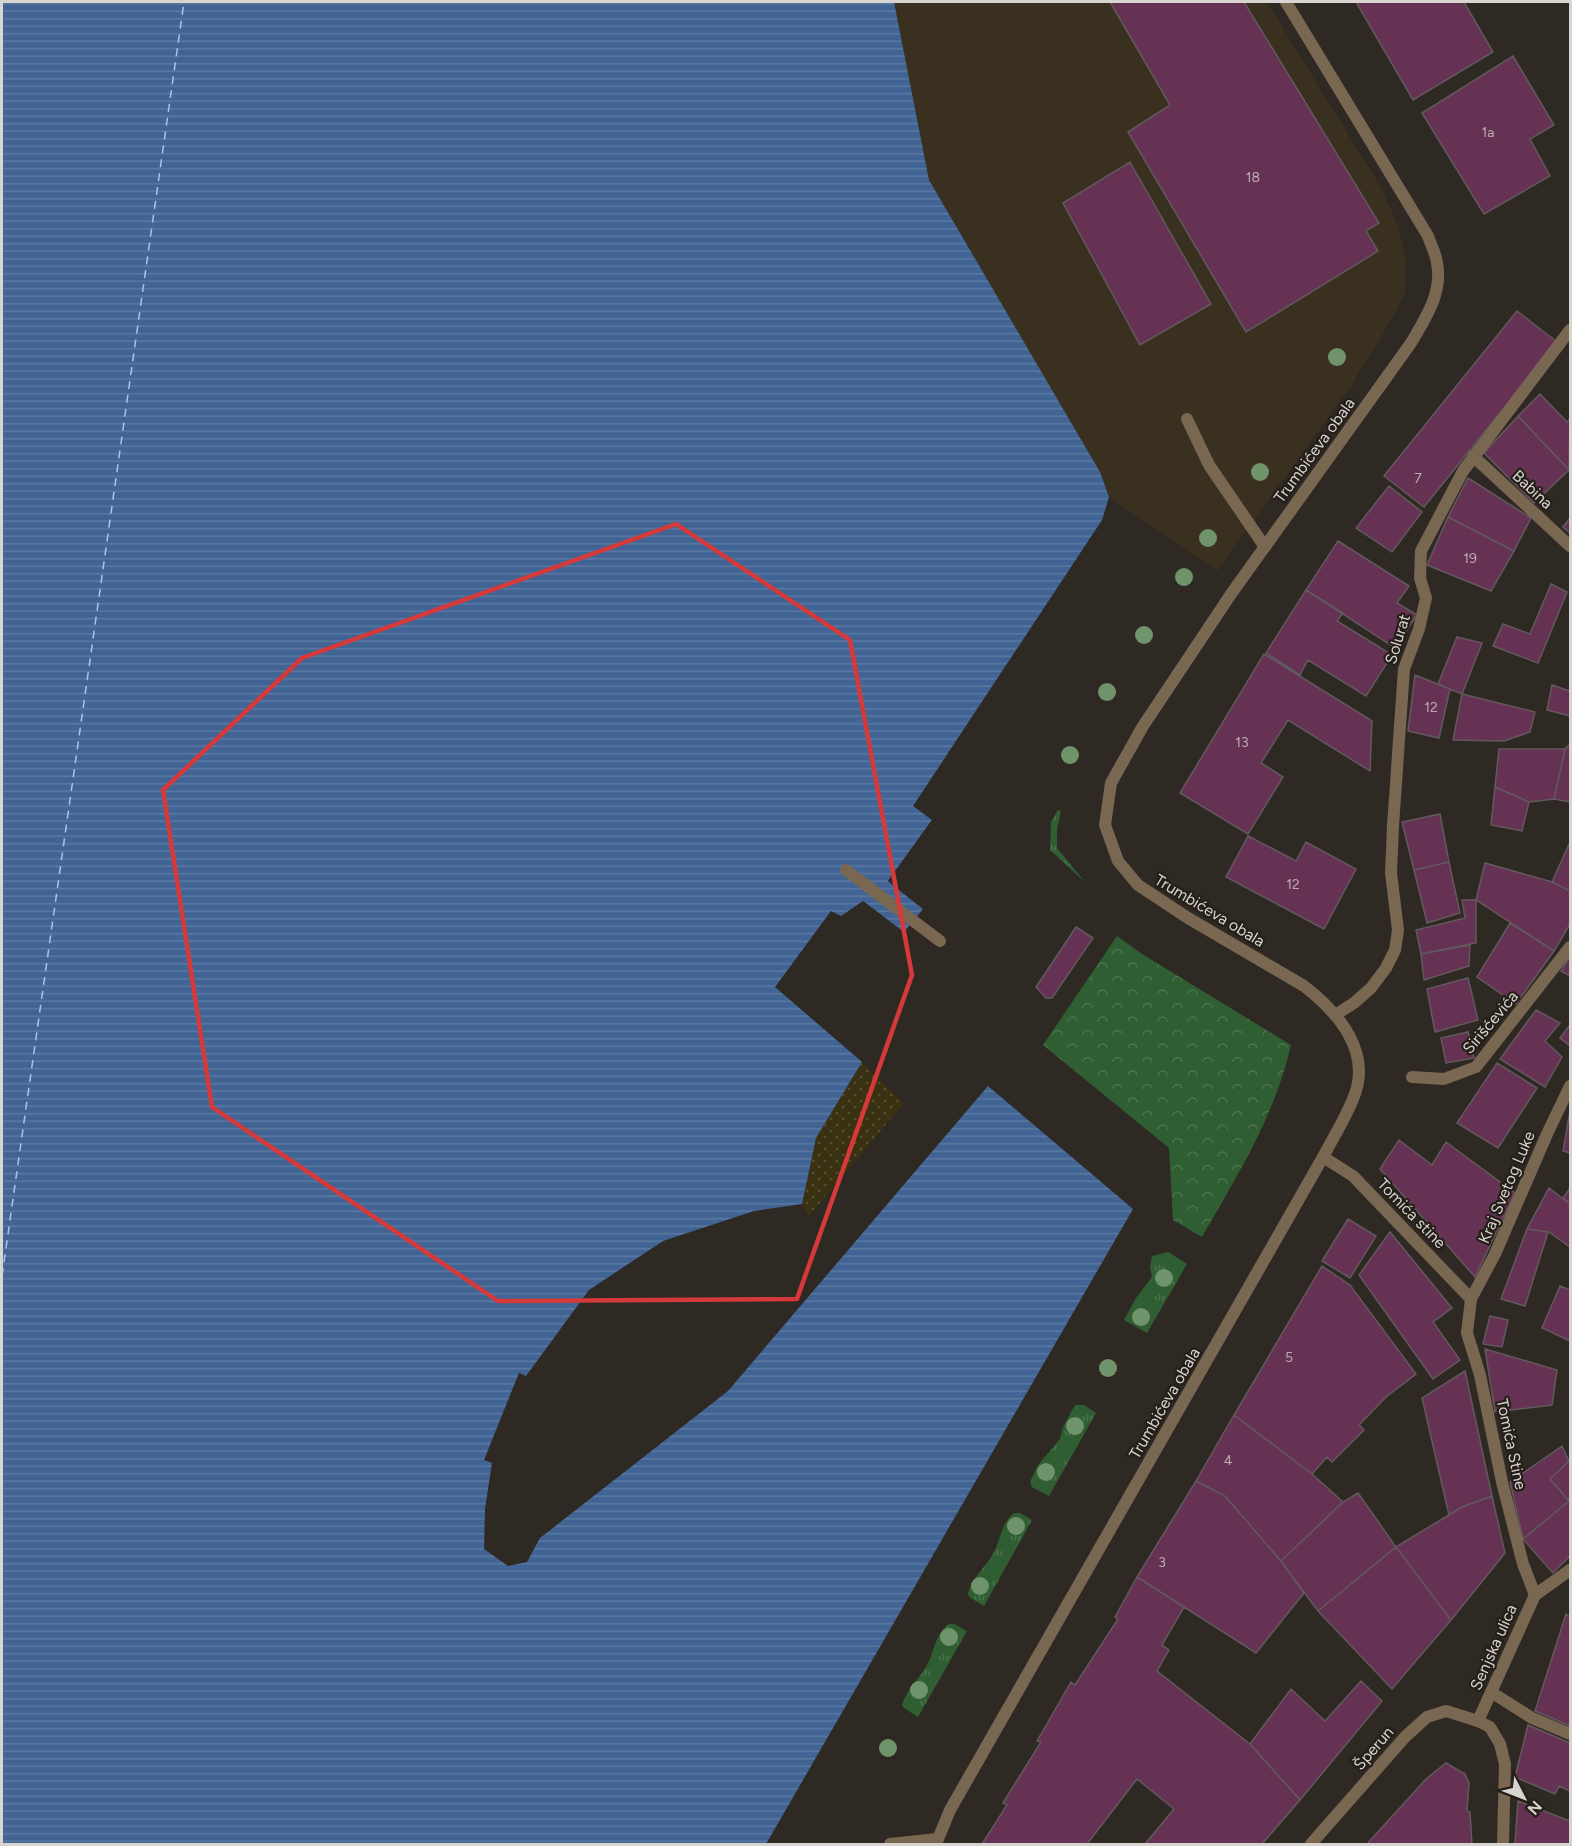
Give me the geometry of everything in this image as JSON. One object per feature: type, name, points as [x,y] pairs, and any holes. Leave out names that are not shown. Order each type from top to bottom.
[{"type":"street","name":"Trumbićeva obala","points":[[937,1842],[956,1800],[1323,1157],[1354,1097],[1360,1064],[1352,1038],[1321,998],[1188,918],[1138,885],[1118,861],[1105,825],[1111,783],[1143,726],[1265,547],[1411,343],[1430,311],[1438,285],[1437,264],[1428,236],[1286,2]]},
{"type":"street","name":"Solurat","points":[[1335,1015],[1371,988],[1386,968],[1395,950],[1398,930],[1391,873],[1393,826],[1404,669],[1419,629],[1426,598],[1420,578],[1421,551],[1473,456],[1570,330]]},
{"type":"street","points":[[1187,419],[1209,465],[1265,547]]},
{"type":"street","name":"Babina","points":[[1473,456],[1570,546]]},
{"type":"street","points":[[846,870],[940,941]]},
{"type":"street","name":"Sirišćevića","points":[[1412,1077],[1444,1079],[1476,1067],[1570,947]]},
{"type":"street","name":"Kraj Svetog Luke","points":[[1471,1299],[1496,1254],[1546,1134],[1570,1086]]},
{"type":"street","name":"Tomića stine","points":[[1323,1157],[1353,1176],[1471,1299]]},
{"type":"street","name":"Tomića Stine","points":[[1471,1299],[1467,1333],[1480,1376],[1502,1482],[1523,1564],[1535,1595]]},
{"type":"street","name":"Senjska ulica","points":[[1478,1720],[1535,1595],[1570,1570]]},
{"type":"street","points":[[1491,1692],[1532,1718],[1570,1734]]},
{"type":"street","name":"Šperun","points":[[1311,1845],[1405,1737],[1427,1717],[1446,1711],[1478,1720]]},
{"type":"street","points":[[1478,1720],[1490,1727],[1500,1744],[1505,1764],[1503,1845]]},
{"type":"street","points":[[890,1845],[937,1842]]},
{"type":"highlighted area","points":[[676,524],[850,640],[912,975],[797,1299],[498,1301],[212,1107],[163,790],[302,658]]},
{"type":"shaded area","points":[[894,2],[1267,2],[1383,191],[1397,224],[1406,257],[1405,293],[1351,386],[1217,571],[1109,497],[1100,472],[929,180]]},
{"type":"green space","points":[[1058,810],[1061,811],[1057,830],[1057,848],[1085,882],[1050,850],[1051,822]]},
{"type":"green space","points":[[1117,936],[1142,954],[1291,1045],[1275,1097],[1254,1145],[1202,1237],[1173,1220],[1169,1148],[1043,1045]]},
{"type":"green space","points":[[1168,1252],[1187,1264],[1147,1333],[1124,1320],[1136,1298],[1152,1277],[1150,1267],[1152,1256]]},
{"type":"green space","points":[[1075,1405],[1084,1405],[1096,1413],[1049,1496],[1032,1487],[1030,1482],[1038,1465],[1060,1439],[1063,1427]]},
{"type":"green space","points":[[1014,1513],[1020,1513],[1032,1520],[984,1606],[969,1597],[968,1593],[973,1581],[992,1556],[1002,1530]]},
{"type":"green space","points":[[949,1624],[954,1624],[967,1631],[918,1717],[902,1705],[908,1692],[926,1667],[939,1636]]},
{"type":"sand","points":[[862,1062],[904,1103],[809,1216],[802,1204],[816,1138]]},
{"type":"water","points":[[2,2],[894,2],[929,180],[1100,472],[1109,497],[1102,520],[913,806],[932,820],[888,881],[923,909],[904,932],[863,901],[841,916],[831,911],[775,987],[862,1062],[816,1138],[802,1204],[754,1211],[663,1241],[589,1290],[526,1376],[519,1373],[484,1460],[492,1463],[485,1509],[484,1549],[508,1566],[527,1562],[540,1538],[728,1391],[988,1086],[1133,1209],[766,1844],[2,1844]]},
{"type":"pier","points":[[932,820],[935,821],[892,880],[920,903],[918,905],[888,881]]},
{"type":"building","points":[[1110,2],[1244,2],[1379,223],[1366,231],[1378,251],[1246,332],[1128,132],[1170,105]]},
{"type":"building","points":[[1356,2],[1464,2],[1493,52],[1413,100]]},
{"type":"building","points":[[1513,56],[1554,125],[1530,139],[1550,176],[1484,214],[1422,113]]},
{"type":"building","points":[[1130,162],[1211,304],[1140,345],[1063,203]]},
{"type":"building","points":[[1517,311],[1557,342],[1424,507],[1384,476]]},
{"type":"building","points":[[1540,394],[1567,422],[1570,419],[1569,470],[1518,416]]},
{"type":"building","points":[[1518,416],[1569,470],[1534,503],[1484,453]]},
{"type":"building","points":[[1468,478],[1531,518],[1514,551],[1448,517]]},
{"type":"building","points":[[1389,486],[1422,512],[1392,552],[1356,528]]},
{"type":"building","points":[[1448,517],[1514,551],[1491,591],[1427,565]]},
{"type":"building","points":[[1570,518],[1570,533],[1563,527]]},
{"type":"building","points":[[1338,541],[1409,586],[1397,603],[1417,615],[1395,648],[1306,590]]},
{"type":"building","points":[[1551,584],[1567,592],[1538,663],[1493,646],[1503,624],[1530,634]]},
{"type":"building","points":[[1306,590],[1343,613],[1337,621],[1392,655],[1366,696],[1308,660],[1300,675],[1266,653]]},
{"type":"building","points":[[1457,637],[1482,643],[1462,694],[1438,684]]},
{"type":"building","points":[[1264,654],[1372,721],[1370,771],[1288,720],[1261,763],[1283,777],[1248,834],[1180,793]]},
{"type":"building","points":[[1415,675],[1450,689],[1439,738],[1408,731]]},
{"type":"building","points":[[1552,685],[1570,691],[1570,716],[1547,710]]},
{"type":"building","points":[[1462,694],[1535,712],[1530,732],[1504,741],[1453,740]]},
{"type":"building","points":[[1570,744],[1570,802],[1554,799],[1565,749]]},
{"type":"building","points":[[1499,749],[1565,749],[1554,799],[1529,802],[1495,787]]},
{"type":"building","points":[[1495,787],[1529,802],[1522,831],[1491,825]]},
{"type":"building","points":[[1440,814],[1449,862],[1414,870],[1402,822]]},
{"type":"building","points":[[1248,836],[1296,861],[1306,842],[1356,869],[1324,929],[1226,877]]},
{"type":"building","points":[[1570,842],[1570,891],[1552,882]]},
{"type":"building","points":[[1449,862],[1460,913],[1427,923],[1414,870]]},
{"type":"building","points":[[1485,863],[1552,882],[1570,891],[1570,924],[1554,951],[1476,900]]},
{"type":"building","points":[[1462,900],[1476,900],[1476,943],[1421,954],[1416,930],[1465,918]]},
{"type":"building","points":[[1510,923],[1554,951],[1516,1004],[1477,977]]},
{"type":"building","points":[[1076,927],[1093,938],[1052,998],[1046,998],[1036,987]]},
{"type":"building","points":[[1470,945],[1469,966],[1424,980],[1421,954]]},
{"type":"building","points":[[1570,956],[1570,976],[1561,971]]},
{"type":"building","points":[[1468,978],[1478,1020],[1435,1032],[1427,989]]},
{"type":"building","points":[[1536,1010],[1560,1023],[1545,1041],[1562,1057],[1545,1087],[1500,1059]]},
{"type":"building","points":[[1570,1025],[1570,1046],[1560,1038]]},
{"type":"building","points":[[1468,1032],[1474,1058],[1446,1063],[1441,1038]]},
{"type":"building","points":[[1497,1063],[1537,1088],[1498,1148],[1457,1123]]},
{"type":"building","points":[[1570,1111],[1570,1153],[1563,1151]]},
{"type":"building","points":[[1399,1140],[1432,1165],[1446,1142],[1515,1193],[1475,1277],[1380,1169]]},
{"type":"building","points":[[1549,1188],[1570,1204],[1570,1247],[1549,1232],[1527,1229]]},
{"type":"building","points":[[1570,1188],[1570,1204],[1563,1198]]},
{"type":"building","points":[[1348,1219],[1376,1236],[1350,1278],[1322,1261]]},
{"type":"building","points":[[1527,1229],[1548,1232],[1525,1306],[1501,1299]]},
{"type":"building","points":[[1390,1232],[1452,1308],[1433,1322],[1460,1360],[1433,1379],[1359,1275]]},
{"type":"building","points":[[1322,1266],[1350,1285],[1416,1374],[1386,1397],[1359,1425],[1364,1430],[1332,1462],[1327,1457],[1312,1474],[1234,1415]]},
{"type":"building","points":[[1560,1286],[1570,1290],[1570,1341],[1542,1328]]},
{"type":"building","points":[[1490,1316],[1508,1320],[1502,1347],[1483,1344]]},
{"type":"building","points":[[1485,1349],[1557,1370],[1552,1405],[1495,1412]]},
{"type":"building","points":[[1465,1371],[1492,1496],[1462,1507],[1449,1515],[1422,1398]]},
{"type":"building","points":[[1234,1415],[1312,1474],[1343,1502],[1281,1561],[1225,1496],[1196,1481]]},
{"type":"building","points":[[1562,1446],[1569,1461],[1550,1479],[1569,1501],[1523,1539],[1510,1482]]},
{"type":"building","points":[[1569,1461],[1570,1556],[1553,1573],[1523,1539],[1569,1501],[1550,1479]]},
{"type":"building","points":[[1196,1481],[1225,1496],[1281,1561],[1304,1593],[1256,1653],[1137,1577]]},
{"type":"building","points":[[1358,1493],[1396,1547],[1318,1611],[1281,1561],[1343,1502]]},
{"type":"building","points":[[1492,1496],[1505,1553],[1451,1620],[1396,1547],[1462,1507]]},
{"type":"building","points":[[1396,1547],[1451,1620],[1392,1689],[1318,1611]]},
{"type":"building","points":[[1137,1577],[1184,1607],[1162,1645],[1169,1650],[1157,1671],[1250,1744],[1300,1800],[1262,1844],[1145,1844],[1174,1809],[1137,1779],[1087,1844],[982,1844],[1007,1805],[1003,1803],[1041,1742],[1037,1741],[1071,1682],[1075,1685],[1118,1619],[1115,1617]]},
{"type":"building","points":[[1566,1614],[1570,1617],[1570,1726],[1535,1711]]},
{"type":"building","points":[[1361,1681],[1382,1701],[1300,1800],[1250,1744],[1291,1689],[1325,1721]]},
{"type":"building","points":[[1528,1725],[1570,1743],[1570,1791],[1559,1786],[1555,1794],[1515,1777]]},
{"type":"building","points":[[1446,1763],[1465,1774],[1469,1783],[1467,1811],[1470,1812],[1472,1844],[1367,1844],[1426,1779]]},
{"type":"building","points":[[1518,1801],[1570,1821],[1570,1844],[1515,1844]]},
{"type":"ferry route","points":[[2,1276],[184,2]]}]
